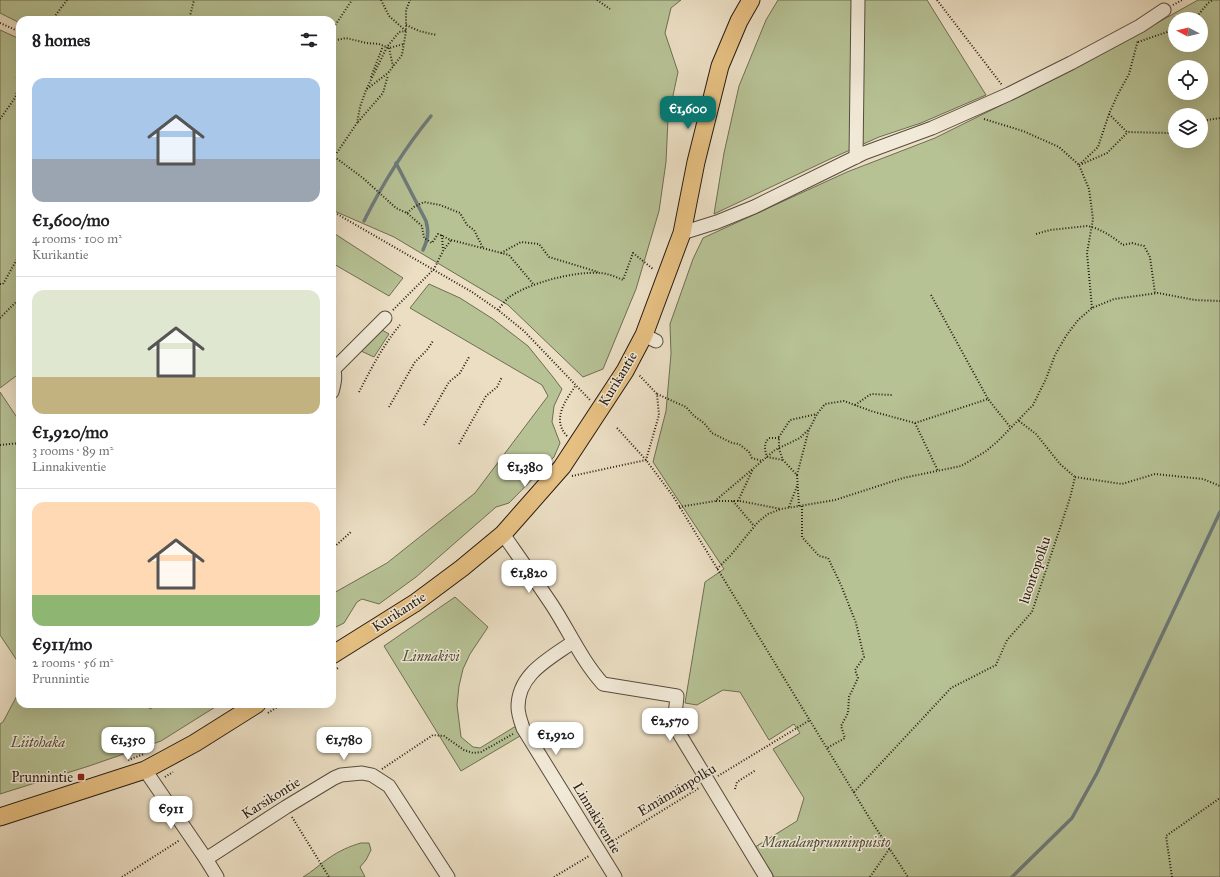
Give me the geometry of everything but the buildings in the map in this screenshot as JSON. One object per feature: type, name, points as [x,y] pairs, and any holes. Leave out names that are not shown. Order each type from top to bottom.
[{"type":"main road","name":"Kurikantie","points":[[336,660],[462,568],[503,534],[562,467],[624,371],[650,338],[682,233],[696,162],[720,66],[751,0]]},
{"type":"main road","points":[[0,817],[145,770],[195,743],[251,708]]},
{"type":"street","points":[[856,157],[858,0]]},
{"type":"street","points":[[682,233],[717,222],[754,207],[856,157],[932,128],[1009,94],[1140,26],[1164,10]]},
{"type":"street","points":[[336,365],[385,318]]},
{"type":"street","points":[[503,534],[552,605],[573,642],[595,675],[604,684],[677,696],[674,725],[766,877]]},
{"type":"street","name":"Linnakiventie","points":[[573,642],[533,671],[520,690],[518,708],[523,728],[614,877]]},
{"type":"street","points":[[145,770],[217,877]]},
{"type":"street","name":"Karsikontie","points":[[206,859],[286,807],[341,775],[362,772],[372,775],[390,786],[448,877]]},
{"type":"path","points":[[55,16],[67,0]]},
{"type":"path","points":[[190,16],[194,0]]},
{"type":"path","points":[[336,24],[352,0]]},
{"type":"path","points":[[381,0],[389,16],[406,31]]},
{"type":"path","points":[[366,90],[388,73],[402,55],[406,31],[406,10],[410,0]]},
{"type":"path","points":[[597,0],[610,9]]},
{"type":"path","points":[[937,0],[1009,94]]},
{"type":"path","points":[[1202,12],[1213,0]]},
{"type":"path","points":[[0,23],[16,30]]},
{"type":"path","points":[[406,25],[436,36]]},
{"type":"path","points":[[1079,165],[1098,147],[1109,114],[1129,74],[1138,42],[1140,26]]},
{"type":"path","points":[[357,123],[360,107],[366,90],[388,48],[399,32],[406,31]]},
{"type":"path","points":[[1138,42],[1168,31]]},
{"type":"path","points":[[336,40],[346,38],[388,48],[404,44]]},
{"type":"path","points":[[368,86],[383,46]]},
{"type":"path","points":[[388,48],[393,66]]},
{"type":"path","points":[[336,154],[357,123],[383,93],[388,73]]},
{"type":"path","points":[[0,119],[16,95]]},
{"type":"path","points":[[966,112],[991,122],[1023,131],[1058,147],[1079,165],[1089,189],[1093,219],[1087,253],[1092,308]]},
{"type":"path","points":[[1109,114],[1127,132],[1168,133]]},
{"type":"path","points":[[1208,120],[1220,118]]},
{"type":"path","points":[[1079,165],[1107,153],[1127,132]]},
{"type":"path","points":[[336,158],[363,178],[396,208],[407,213],[422,226],[424,238],[427,241],[432,243],[437,235],[442,235],[452,240],[509,255],[534,285]]},
{"type":"path","points":[[407,213],[414,207],[424,202],[460,213],[467,225],[474,230],[483,248]]},
{"type":"path","points":[[336,213],[484,299],[524,331],[592,403]]},
{"type":"path","points":[[1036,234],[1050,230],[1087,226],[1114,237],[1123,245],[1132,243],[1144,246],[1150,257],[1155,293]]},
{"type":"path","points":[[442,235],[443,251]]},
{"type":"path","points":[[385,318],[434,269],[443,251],[452,240]]},
{"type":"path","points":[[501,253],[521,242],[539,244],[549,257],[623,280],[633,253],[656,272]]},
{"type":"path","points":[[0,284],[3,284],[16,261]]},
{"type":"path","points":[[498,310],[508,298],[534,285],[553,279],[586,273],[601,273]]},
{"type":"path","points":[[717,569],[730,556],[754,526],[768,514],[789,507],[835,500],[903,478],[962,466],[972,461],[998,441],[1033,405],[1066,336],[1078,320],[1092,308],[1114,299],[1155,293],[1195,300],[1220,301]]},
{"type":"path","points":[[930,295],[988,399],[1011,428]]},
{"type":"path","points":[[0,318],[16,302]]},
{"type":"path","points":[[359,392],[384,346],[400,325]]},
{"type":"path","points":[[389,407],[415,362],[427,350],[433,341]]},
{"type":"path","points":[[424,425],[449,382],[460,373],[469,358]]},
{"type":"path","points":[[637,373],[657,394],[686,407],[694,416],[704,423],[712,433],[732,443],[739,444],[749,452],[752,458],[762,461]]},
{"type":"path","points":[[459,444],[486,396],[497,387],[502,378]]},
{"type":"path","points":[[576,385],[560,413],[559,421],[564,433],[576,446]]},
{"type":"path","points":[[646,460],[659,415],[657,394]]},
{"type":"path","points":[[855,405],[872,394],[892,395]]},
{"type":"path","points":[[827,748],[845,738],[841,726],[848,713],[849,697],[858,678],[855,670],[864,657],[856,623],[841,585],[828,558],[819,556],[802,537],[797,476],[810,428],[817,414],[825,404],[844,401],[871,411],[916,423],[988,399]]},
{"type":"path","points":[[797,476],[782,460],[778,449],[779,438],[790,420],[817,414]]},
{"type":"path","points":[[1019,421],[1036,434],[1060,464],[1076,477],[1122,484],[1156,474],[1203,479],[1220,486]]},
{"type":"path","points":[[916,423],[938,471]]},
{"type":"path","points":[[617,428],[646,460],[673,496],[854,792],[908,877]]},
{"type":"path","points":[[714,501],[767,457],[778,449],[800,438],[810,428]]},
{"type":"path","points":[[767,457],[765,442],[769,438],[779,438]]},
{"type":"path","points":[[0,445],[16,443]]},
{"type":"path","points":[[767,457],[782,460]]},
{"type":"path","points":[[573,471],[569,476],[646,460]]},
{"type":"path","points":[[738,501],[754,468]]},
{"type":"path","name":"luontopolku","points":[[854,792],[951,688],[996,665],[1007,640],[1032,612],[1076,477]]},
{"type":"path","points":[[789,507],[798,484]]},
{"type":"path","points":[[679,506],[714,501],[738,501],[781,509]]},
{"type":"path","points":[[733,501],[754,526]]},
{"type":"path","points":[[336,545],[352,531]]},
{"type":"path","name":"Emännänpolku","points":[[554,877],[810,720]]},
{"type":"path","points":[[372,775],[433,735],[444,736],[464,750],[473,753],[481,752],[523,728]]},
{"type":"path","points":[[127,760],[149,752]]},
{"type":"path","points":[[734,789],[737,782],[756,770]]},
{"type":"path","points":[[1172,877],[1166,836],[1220,798]]},
{"type":"path","points":[[286,807],[329,877]]},
{"type":"path","points":[[122,877],[189,835]]},
{"type":"path","points":[[870,877],[890,848]]},
{"type":"green space","points":[[0,0],[681,0],[671,8],[665,33],[678,72],[668,119],[666,162],[659,211],[636,289],[603,369],[583,377],[508,305],[394,237],[336,212],[336,16],[16,16],[16,21],[0,13]]},
{"type":"green space","points":[[778,0],[927,0],[986,95],[921,123],[879,137],[714,214],[724,153],[739,86],[766,20]]},
{"type":"green space","name":"Manalanprunninpuisto","points":[[1198,0],[1220,0],[1220,877],[774,877],[755,847],[797,821],[804,798],[773,749],[800,733],[794,724],[769,740],[740,692],[723,690],[697,705],[685,703],[705,582],[724,569],[653,462],[666,411],[671,354],[670,324],[693,259],[703,238],[847,172],[935,138],[1082,65],[1168,17],[1168,52],[1208,52],[1208,12],[1177,12]]},
{"type":"green space","points":[[0,30],[16,37],[16,376],[0,388]]},
{"type":"green space","points":[[336,235],[403,278],[389,296],[336,265]]},
{"type":"green space","points":[[429,284],[460,298],[493,319],[528,346],[562,389],[554,406],[552,422],[560,443],[554,457],[509,503],[496,507],[416,577],[379,604],[362,599],[357,602],[344,623],[336,627],[336,592],[387,563],[475,493],[548,396],[542,385],[410,308]]},
{"type":"green space","points":[[382,330],[389,334],[374,357],[361,351]]},
{"type":"green space","points":[[0,392],[16,416],[16,659],[0,635]]},
{"type":"green space","name":"Linnakivi","points":[[455,597],[488,627],[470,654],[463,669],[457,705],[461,737],[473,747],[480,748],[516,726],[520,736],[461,771],[384,646]]},
{"type":"green space","name":"Liitohaka","points":[[16,698],[16,708],[214,708],[161,741],[89,766],[0,794],[0,724],[3,722]]},
{"type":"green space","points":[[361,843],[369,843],[371,850],[366,860],[360,867],[365,877],[303,877],[337,853]]},
{"type":"waterway","points":[[364,221],[394,167],[431,116]]},
{"type":"waterway","points":[[396,163],[426,221],[428,236],[423,250]]},
{"type":"waterway","points":[[1012,877],[1072,818],[1097,773],[1220,512]]},
{"type":"place","name":"Prunnintie","points":[[81,777]]}]
